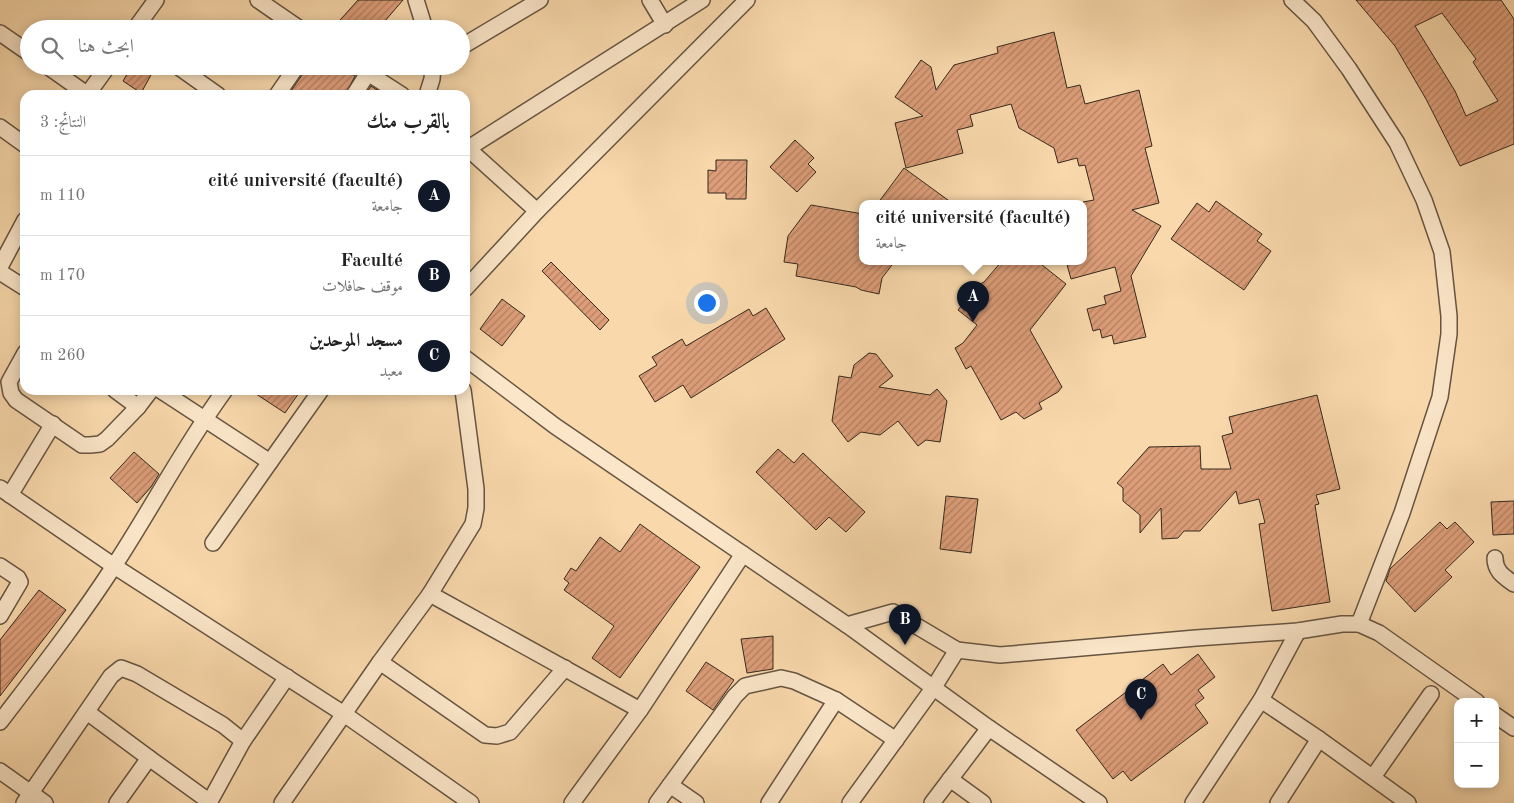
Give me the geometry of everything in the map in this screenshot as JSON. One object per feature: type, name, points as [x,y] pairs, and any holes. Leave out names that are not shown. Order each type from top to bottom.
[{"type":"street","points":[[142,20],[156,0]]},
{"type":"street","points":[[258,0],[287,20]]},
{"type":"street","points":[[416,0],[422,20]]},
{"type":"street","points":[[470,42],[540,0]]},
{"type":"street","points":[[650,0],[665,24]]},
{"type":"street","points":[[470,145],[702,0]]},
{"type":"street","points":[[470,284],[537,211],[747,0]]},
{"type":"street","points":[[1292,0],[1314,21],[1350,69],[1397,143],[1424,200],[1442,252],[1449,316],[1449,334],[1440,397],[1402,513],[1359,624]]},
{"type":"street","points":[[0,33],[20,47]]},
{"type":"street","points":[[60,75],[81,90]]},
{"type":"street","points":[[91,90],[102,75]]},
{"type":"street","points":[[190,75],[211,90]]},
{"type":"street","points":[[280,90],[291,75]]},
{"type":"street","points":[[356,90],[360,75]]},
{"type":"street","points":[[370,75],[394,90]]},
{"type":"street","points":[[429,90],[432,75]]},
{"type":"street","points":[[1,129],[20,141]]},
{"type":"street","points":[[470,151],[537,211]]},
{"type":"street","points":[[0,267],[20,229]]},
{"type":"street","points":[[0,272],[20,285]]},
{"type":"street","points":[[20,362],[9,382],[11,393],[16,400],[82,445],[100,444],[138,407],[147,395]]},
{"type":"street","points":[[470,362],[555,426],[847,625],[989,728],[1099,803]]},
{"type":"street","points":[[122,395],[138,407]]},
{"type":"street","points":[[168,395],[270,462]]},
{"type":"street","points":[[0,722],[48,659],[114,566],[205,418],[221,395]]},
{"type":"street","points":[[213,543],[317,395]]},
{"type":"street","points":[[282,803],[380,662],[430,594],[473,524],[476,508],[476,490],[465,395]]},
{"type":"street","points":[[53,424],[5,492],[114,566],[344,714],[471,803]]},
{"type":"street","points":[[575,802],[640,710],[743,554]]},
{"type":"street","points":[[1495,558],[1497,570],[1514,584]]},
{"type":"street","points":[[0,566],[18,578],[20,582],[0,616]]},
{"type":"street","points":[[430,594],[640,710]]},
{"type":"street","points":[[847,625],[893,612],[957,650],[1000,655],[1176,639],[1298,631],[1342,624],[1359,624],[1379,633],[1471,698]]},
{"type":"street","points":[[1193,803],[1261,700],[1298,631]]},
{"type":"street","points":[[850,803],[934,687],[957,650]]},
{"type":"street","points":[[380,662],[485,735],[497,736],[510,732],[565,668]]},
{"type":"street","points":[[27,798],[113,673],[121,668],[137,674],[223,725],[243,741]]},
{"type":"street","points":[[87,712],[209,803],[243,741],[287,678]]},
{"type":"street","points":[[657,803],[735,696],[746,686],[781,678],[794,681],[836,700],[896,740]]},
{"type":"street","points":[[1373,777],[1431,694]]},
{"type":"street","points":[[769,803],[836,700]]},
{"type":"street","points":[[1261,700],[1319,738],[1408,803]]},
{"type":"street","points":[[1499,718],[1514,728]]},
{"type":"street","points":[[932,803],[989,728]]},
{"type":"street","points":[[1278,803],[1319,738]]},
{"type":"street","points":[[117,803],[149,758]]},
{"type":"street","points":[[0,771],[27,798],[45,803]]},
{"type":"street","points":[[950,779],[984,803]]},
{"type":"street","points":[[670,785],[696,803]]},
{"type":"building","points":[[358,0],[403,0],[386,20],[340,20]]},
{"type":"building","points":[[1356,0],[1501,0],[1514,19],[1514,144],[1460,166],[1426,99],[1395,46]],"holes":[[[1442,13],[1476,59],[1473,62],[1498,101],[1466,116],[1455,91],[1415,26]]]},
{"type":"building","points":[[1054,32],[1067,88],[1080,85],[1085,104],[1139,90],[1152,146],[1145,148],[1159,203],[1132,210],[1161,226],[1131,276],[1146,337],[1114,344],[1112,335],[1102,338],[1100,329],[1093,331],[1087,309],[1106,304],[1104,296],[1121,291],[1115,267],[1071,279],[1067,265],[1087,265],[1087,201],[1094,200],[1085,165],[1079,166],[1077,158],[1058,163],[1054,148],[1019,128],[1011,104],[970,115],[973,126],[957,130],[963,153],[906,168],[895,123],[923,116],[895,97],[921,60],[931,67],[936,90],[954,65],[998,53],[997,47]]},
{"type":"building","points":[[127,75],[151,75],[143,90],[136,90],[123,81]]},
{"type":"building","points":[[302,75],[355,76],[348,90],[292,90]]},
{"type":"building","points":[[371,86],[377,90],[368,90]]},
{"type":"building","points":[[795,140],[814,158],[808,164],[816,172],[797,192],[770,167]]},
{"type":"building","points":[[716,160],[747,160],[746,199],[726,199],[726,193],[708,193],[708,170],[716,171]]},
{"type":"building","points":[[904,168],[948,200],[880,200]]},
{"type":"building","points":[[1216,201],[1262,234],[1257,241],[1271,251],[1244,290],[1171,239],[1197,203],[1209,212]]},
{"type":"building","points":[[811,205],[859,213],[859,265],[892,265],[882,278],[879,294],[856,287],[796,276],[798,264],[784,262],[788,236]]},
{"type":"building","points":[[551,262],[609,320],[600,330],[542,271]]},
{"type":"building","points":[[999,265],[1042,265],[1066,284],[1030,330],[1062,387],[1058,392],[1039,403],[1042,409],[1024,419],[1016,412],[1001,420],[971,366],[966,369],[955,348],[963,343],[977,325],[958,310],[978,285],[984,282]]},
{"type":"building","points":[[502,299],[525,316],[502,346],[480,329]]},
{"type":"building","points":[[766,308],[785,339],[691,398],[683,385],[655,402],[639,376],[657,365],[652,357],[682,339],[686,346],[749,309],[753,316]]},
{"type":"building","points":[[869,353],[876,354],[893,376],[879,387],[930,395],[937,389],[947,401],[940,442],[926,440],[918,446],[898,421],[880,435],[861,432],[848,442],[832,421],[839,376],[851,378],[854,365]]},
{"type":"building","points":[[258,395],[298,395],[285,413]]},
{"type":"building","points":[[1317,395],[1340,489],[1316,495],[1319,504],[1315,505],[1330,602],[1272,611],[1259,524],[1265,523],[1259,499],[1239,504],[1236,491],[1200,531],[1184,531],[1178,538],[1162,539],[1161,508],[1140,533],[1140,515],[1123,501],[1123,488],[1117,483],[1149,447],[1200,446],[1201,469],[1231,469],[1222,436],[1233,433],[1229,417]]},
{"type":"building","points":[[778,449],[794,463],[803,453],[865,512],[846,532],[829,517],[816,530],[756,472]]},
{"type":"building","points":[[134,452],[159,474],[137,503],[110,478]]},
{"type":"building","points":[[946,496],[978,499],[971,553],[940,549]]},
{"type":"building","points":[[1514,501],[1514,534],[1493,535],[1491,502]]},
{"type":"building","points":[[1440,522],[1447,529],[1455,522],[1474,542],[1445,570],[1452,577],[1415,612],[1386,581],[1390,569]]},
{"type":"building","points":[[640,524],[700,567],[620,678],[592,658],[614,626],[564,590],[569,583],[564,579],[571,568],[576,571],[600,537],[620,552]]},
{"type":"building","points":[[39,590],[66,610],[0,696],[0,640]]},
{"type":"building","points":[[773,636],[773,669],[747,673],[741,639]]},
{"type":"building","points":[[1198,654],[1215,677],[1198,690],[1204,698],[1195,705],[1208,723],[1131,781],[1123,771],[1113,779],[1076,730],[1163,664],[1171,675]]},
{"type":"building","points":[[706,662],[734,680],[713,710],[686,691]]},
{"type":"place","name":"cité université (faculté)","points":[[973,322]]},
{"type":"place","name":"Faculté","points":[[905,645]]},
{"type":"place","name":"مسجد الموحدين","points":[[1141,720]]}]
